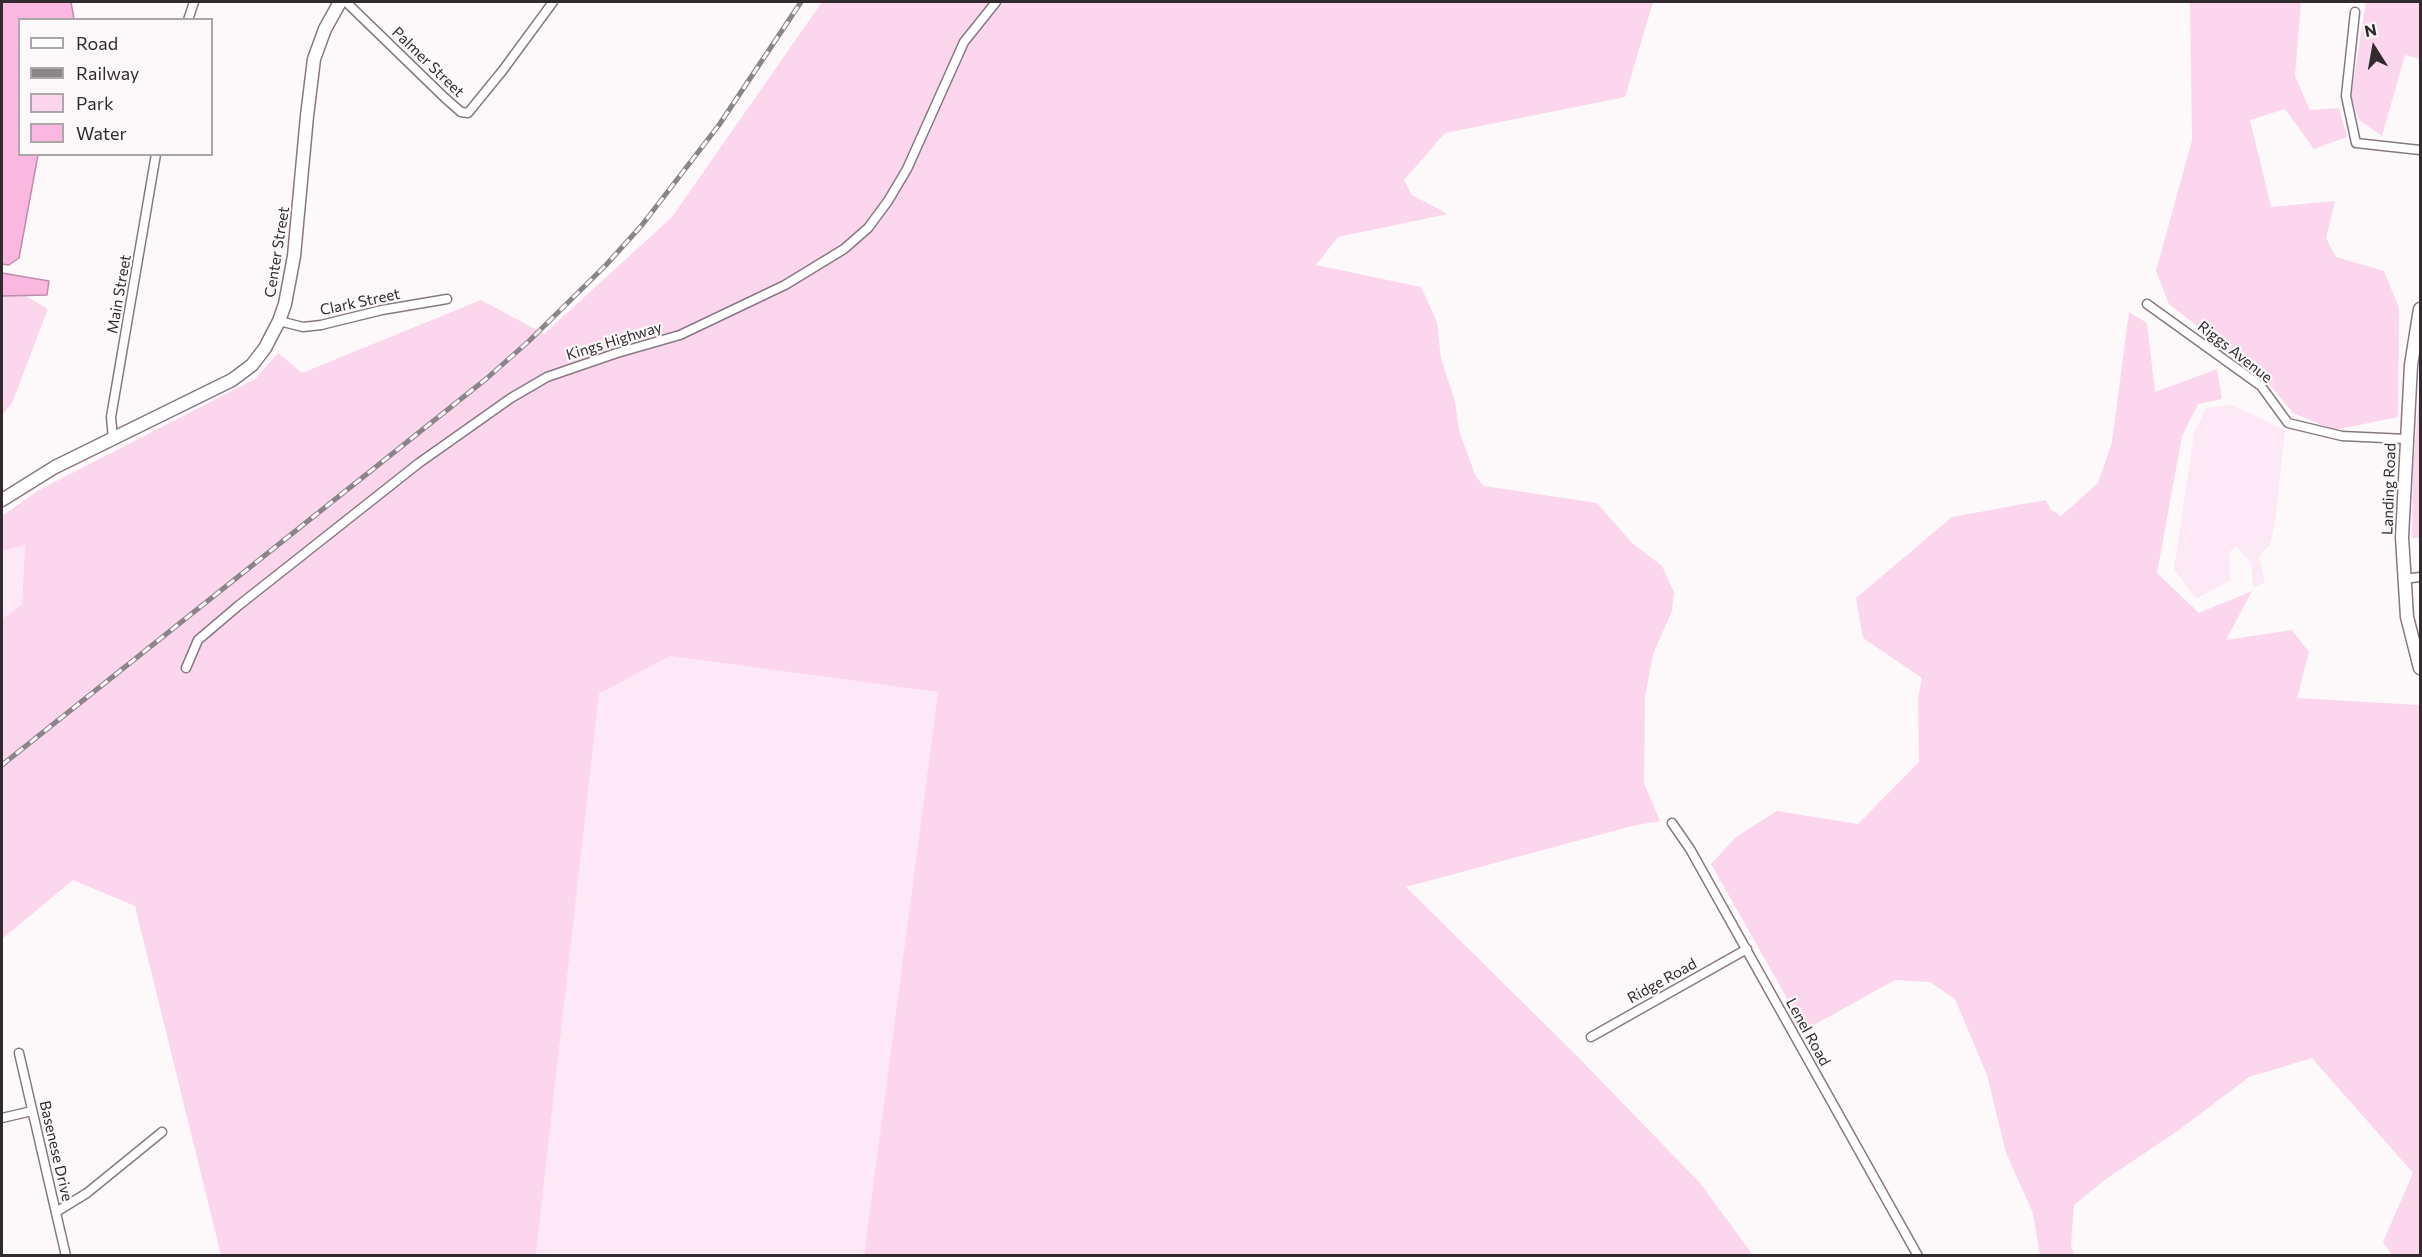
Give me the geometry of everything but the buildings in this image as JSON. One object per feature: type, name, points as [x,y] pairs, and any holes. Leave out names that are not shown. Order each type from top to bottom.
[{"type":"main road","name":"Center Street","points":[[2,500],[55,467],[232,380],[252,365],[265,348],[279,321],[296,249],[314,59],[325,29],[340,2]]},
{"type":"main road","name":"Landing Road","points":[[2421,309],[2413,351],[2402,511],[2403,579],[2409,632],[2421,668]]},
{"type":"street","points":[[190,18],[194,2]]},
{"type":"street","name":"Palmer Street","points":[[346,2],[445,98],[461,112],[468,113],[503,70],[552,2]]},
{"type":"street","name":"Kings Highway","points":[[186,668],[198,640],[238,606],[419,463],[511,398],[547,377],[680,334],[785,285],[844,249],[868,228],[888,201],[907,169],[964,42],[996,2]]},
{"type":"street","points":[[2355,12],[2346,96],[2356,143],[2421,150]]},
{"type":"street","name":"Main Street","points":[[113,439],[111,417],[156,156]]},
{"type":"street","name":"Clark Street","points":[[279,321],[303,327],[321,325],[382,310],[447,299]]},
{"type":"street","name":"Riggs Avenue","points":[[2147,304],[2261,386],[2288,423],[2342,436],[2406,439]]},
{"type":"street","points":[[2403,579],[2421,577]]},
{"type":"street","name":"Lenel Road","points":[[1672,823],[1690,849],[1747,949],[1918,1256]]},
{"type":"street","name":"Ridge Road","points":[[1591,1036],[1747,949]]},
{"type":"street","name":"Basenese Drive","points":[[19,1053],[66,1256]]},
{"type":"street","points":[[2,1118],[32,1111]]},
{"type":"street","points":[[56,1212],[87,1194],[162,1132]]},
{"type":"shaded area","points":[[2232,405],[2285,430],[2275,523],[2270,544],[2259,557],[2265,582],[2253,588],[2251,563],[2237,547],[2229,552],[2230,580],[2196,599],[2174,569],[2194,433],[2206,408]]},
{"type":"shaded area","points":[[25,544],[22,605],[2,619],[2,551]]},
{"type":"shaded area","points":[[670,656],[938,692],[864,1255],[536,1256],[599,694]]},
{"type":"green space","points":[[822,2],[1653,2],[1625,97],[1445,133],[1404,180],[1412,195],[1448,214],[1338,237],[1316,265],[1421,287],[1437,322],[1441,359],[1455,401],[1459,431],[1476,477],[1484,486],[1597,503],[1632,543],[1662,566],[1674,592],[1672,611],[1653,654],[1645,697],[1644,783],[1660,821],[1632,826],[1406,887],[1578,1057],[1700,1183],[1753,1255],[864,1255],[938,692],[670,656],[599,694],[536,1255],[221,1255],[135,906],[73,880],[2,939],[2,619],[22,605],[25,545],[2,551],[2,516],[39,490],[255,379],[278,353],[302,373],[481,300],[544,334],[672,217]]},
{"type":"green space","points":[[2190,2],[2301,2],[2295,76],[2310,110],[2339,108],[2347,137],[2314,149],[2285,109],[2250,120],[2271,207],[2335,201],[2326,238],[2336,257],[2384,271],[2399,308],[2398,417],[2334,430],[2293,413],[2265,379],[2169,304],[2156,271],[2192,140]]},
{"type":"green space","points":[[2366,2],[2420,2],[2420,59],[2405,55],[2382,136],[2359,120],[2351,97]]},
{"type":"green space","points":[[2,296],[26,296],[48,309],[12,403],[2,415]]},
{"type":"green space","points":[[2129,312],[2147,323],[2155,392],[2217,369],[2222,399],[2198,404],[2182,436],[2157,573],[2199,613],[2252,591],[2226,640],[2292,630],[2309,652],[2297,698],[2418,705],[2420,710],[2420,1255],[2392,1255],[2383,1242],[2413,1173],[2312,1058],[2249,1077],[2179,1130],[2106,1179],[2074,1205],[2071,1245],[2074,1255],[2040,1255],[2033,1213],[2006,1153],[1987,1075],[1955,999],[1930,982],[1895,980],[1805,1030],[1711,864],[1736,837],[1777,811],[1858,824],[1919,762],[1918,698],[1922,678],[1863,638],[1856,598],[1952,517],[2046,500],[2051,510],[2061,516],[2098,483],[2112,442]]},
{"type":"green space","points":[[2420,385],[2420,538],[2412,538],[2413,468]]},
{"type":"water","points":[[2,2],[71,2],[74,18],[18,18],[18,156],[38,156],[19,258],[9,265],[2,264]]},
{"type":"water","points":[[2,273],[49,281],[47,295],[2,296]]},
{"type":"railway","points":[[2,765],[486,379],[529,341],[606,265],[642,225],[719,125],[801,2]]}]
